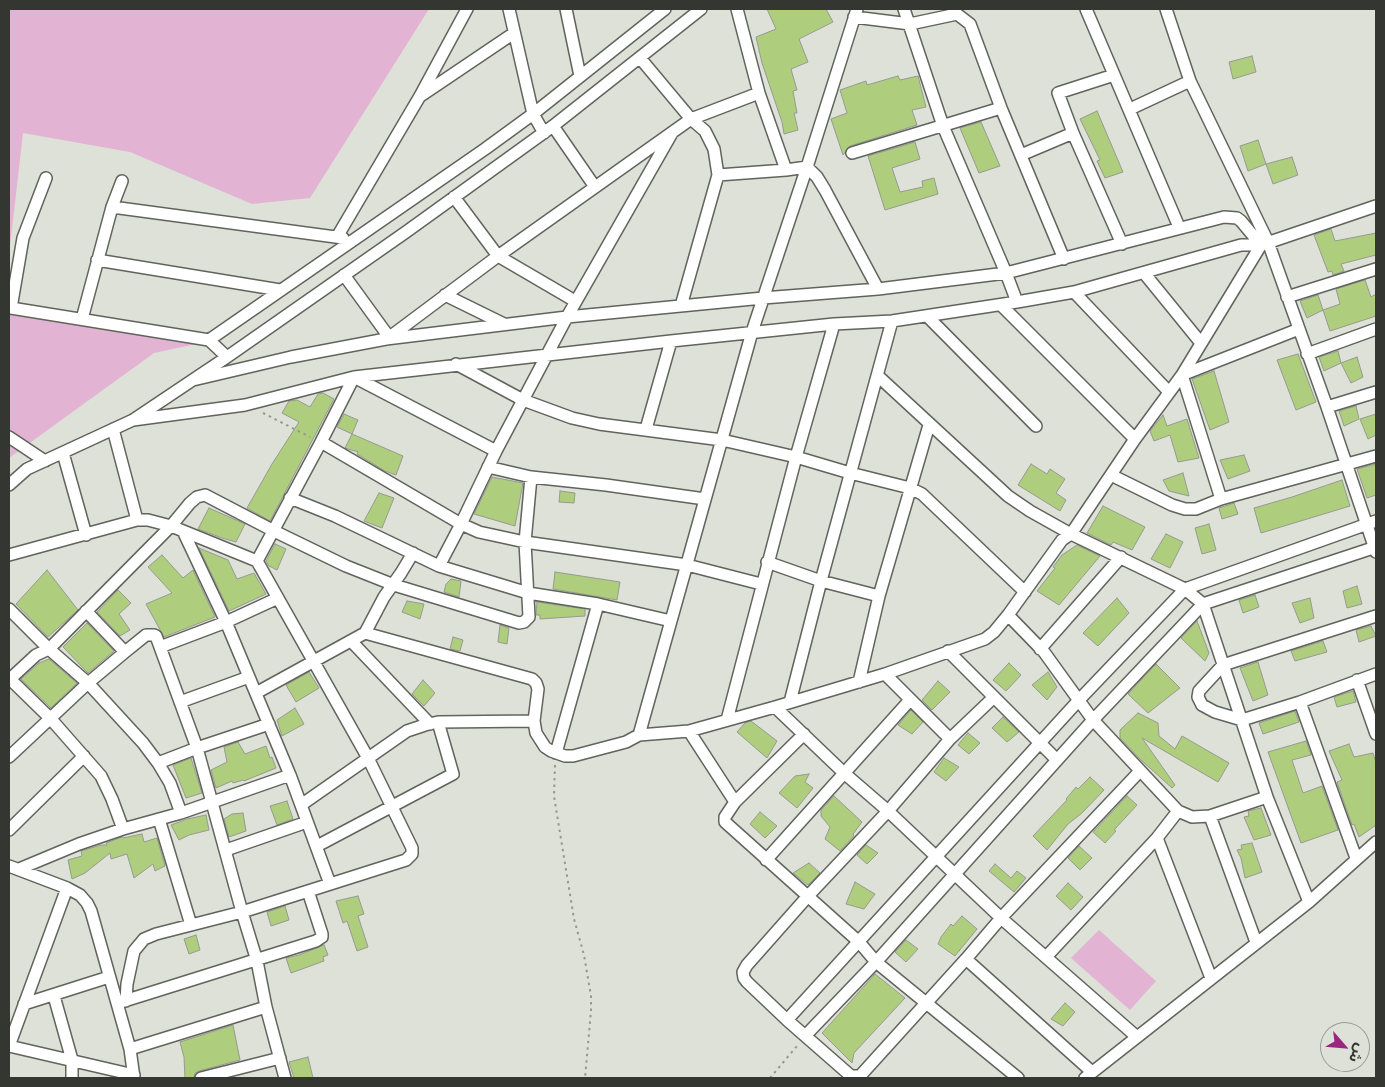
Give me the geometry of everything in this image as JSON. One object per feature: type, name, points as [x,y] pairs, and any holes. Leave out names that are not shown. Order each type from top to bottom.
[{"type":"street","points":[[337,237],[420,96],[468,9]]},
{"type":"street","points":[[509,9],[534,114],[595,187]]},
{"type":"street","points":[[566,9],[580,76]]},
{"type":"street","points":[[209,340],[447,177],[534,114],[652,14],[665,9]]},
{"type":"street","points":[[9,485],[27,469],[132,420],[227,357],[548,129],[701,9]]},
{"type":"street","points":[[737,9],[759,93],[786,170]]},
{"type":"street","points":[[904,9],[943,126],[1017,302]]},
{"type":"street","points":[[1086,9],[1179,227]]},
{"type":"street","points":[[806,1036],[876,962],[1093,720],[1203,604],[1376,548],[1372,523],[1346,464],[1287,296],[1190,81],[1166,9]]},
{"type":"street","points":[[639,736],[752,332],[807,167],[855,13],[910,24],[957,14],[970,24],[1001,108],[1064,258]]},
{"type":"street","points":[[420,96],[514,33]]},
{"type":"street","points":[[640,58],[691,119],[705,131],[712,142],[718,175],[681,306]]},
{"type":"street","points":[[1114,74],[1058,93],[1073,133],[1122,244]]},
{"type":"street","points":[[1130,109],[1190,81]]},
{"type":"street","points":[[388,338],[498,256],[691,119],[759,93]]},
{"type":"street","points":[[852,153],[1001,108]]},
{"type":"street","points":[[439,566],[496,450],[547,354],[672,133]]},
{"type":"street","points":[[1021,155],[1073,133]]},
{"type":"street","points":[[718,175],[807,167]]},
{"type":"street","points":[[807,167],[817,177],[825,190],[878,289]]},
{"type":"street","points":[[46,178],[23,238],[11,308],[209,340],[227,357]]},
{"type":"street","points":[[82,319],[112,207],[122,181]]},
{"type":"street","points":[[454,197],[498,256],[576,301]]},
{"type":"street","points":[[132,420],[245,405],[354,377],[671,340],[834,324],[892,321],[1001,305],[1074,292],[1241,245],[1264,244],[1376,206]]},
{"type":"street","points":[[112,207],[354,239]]},
{"type":"street","points":[[193,380],[291,357],[388,338],[567,317],[878,289],[1006,273],[1122,244],[1179,227],[1230,217],[1241,221],[1264,244]]},
{"type":"street","points":[[365,633],[532,679],[538,689],[534,720],[536,733],[545,747],[565,756],[573,756],[626,742],[639,736],[689,731],[885,674],[985,639],[994,632],[1008,615],[1062,540],[1071,534],[1135,439],[1182,375],[1264,244]]},
{"type":"street","points":[[97,260],[280,290]]},
{"type":"street","points":[[1287,296],[1376,269]]},
{"type":"street","points":[[1144,273],[1201,343]]},
{"type":"street","points":[[344,275],[388,338]]},
{"type":"street","points":[[1074,292],[1169,392]]},
{"type":"street","points":[[445,295],[504,324]]},
{"type":"street","points":[[1001,305],[1135,439]]},
{"type":"street","points":[[927,316],[1036,426]]},
{"type":"street","points":[[790,702],[892,321]]},
{"type":"street","points":[[727,720],[761,584],[834,324]]},
{"type":"street","points":[[1182,375],[1299,329]]},
{"type":"street","points":[[1307,354],[1376,329]]},
{"type":"street","points":[[646,429],[671,340]]},
{"type":"street","points":[[456,364],[523,400],[572,418],[599,424],[722,440],[796,457],[910,488],[922,494],[1025,592]]},
{"type":"street","points":[[1182,375],[1221,499]]},
{"type":"street","points":[[878,376],[1008,496],[1071,534],[1185,589],[1203,604],[1267,797],[1309,902]]},
{"type":"street","points":[[257,561],[354,377]]},
{"type":"street","points":[[354,377],[496,450]]},
{"type":"street","points":[[1327,407],[1376,392]]},
{"type":"street","points":[[858,682],[878,596],[929,425]]},
{"type":"street","points":[[113,429],[137,520]]},
{"type":"street","points":[[9,437],[45,461]]},
{"type":"street","points":[[320,442],[461,524],[479,532],[525,542],[687,565],[761,584]]},
{"type":"street","points":[[63,453],[86,535]]},
{"type":"street","points":[[1111,476],[1172,505],[1184,509],[1196,509],[1221,499],[1376,456]]},
{"type":"street","points":[[488,467],[531,477],[705,499]]},
{"type":"street","points":[[123,829],[112,798],[101,776],[50,718],[9,679],[36,655],[49,648],[171,526],[197,497],[205,495],[346,566],[394,585],[519,623],[524,622],[529,617],[525,542],[531,477]]},
{"type":"street","points":[[290,498],[335,516],[439,566],[528,593],[598,604],[671,621]]},
{"type":"street","points":[[9,555],[137,520],[148,520],[183,530],[257,561],[368,758],[412,848],[412,854],[406,860],[242,912],[156,934],[144,939],[134,952],[121,1002]]},
{"type":"street","points":[[787,1020],[1040,742],[1185,589],[1372,523]]},
{"type":"street","points":[[183,530],[226,622],[269,724],[302,805],[330,884]]},
{"type":"street","points":[[256,693],[365,633],[384,597],[394,585],[413,553]]},
{"type":"street","points":[[1040,649],[1121,557]]},
{"type":"street","points":[[767,562],[821,581],[878,596]]},
{"type":"street","points":[[160,647],[226,622],[278,598]]},
{"type":"street","points":[[556,753],[598,604]]},
{"type":"street","points":[[9,609],[88,683],[143,743],[170,783],[181,813]]},
{"type":"street","points":[[86,611],[125,652]]},
{"type":"street","points":[[1008,615],[1040,649],[1080,700],[1093,720],[1178,811],[1192,817],[1210,816],[1267,797]]},
{"type":"street","points":[[1376,616],[1223,665],[1198,691],[1198,697],[1202,705],[1215,712],[1242,720],[1300,702],[1376,674]]},
{"type":"street","points":[[9,757],[88,683],[125,652],[149,635],[156,636],[197,748],[213,801],[285,1078]]},
{"type":"street","points":[[317,846],[453,774],[434,723],[351,641]]},
{"type":"street","points":[[948,651],[1057,760]]},
{"type":"street","points":[[885,674],[950,739]]},
{"type":"street","points":[[180,702],[249,677]]},
{"type":"street","points":[[1357,680],[1376,734]]},
{"type":"street","points":[[993,698],[950,739],[888,811],[808,896],[747,965],[744,972],[744,978],[747,982],[851,1076],[860,1076],[1001,918],[1140,771]]},
{"type":"street","points":[[766,860],[910,700]]},
{"type":"street","points":[[1300,702],[1356,858]]},
{"type":"street","points":[[775,707],[1001,918],[1137,1037]]},
{"type":"street","points":[[302,805],[407,731],[434,723],[534,720]]},
{"type":"street","points":[[158,763],[269,724]]},
{"type":"street","points":[[689,731],[735,802]]},
{"type":"street","points":[[804,734],[735,802],[725,816],[725,822],[859,942],[876,962],[1018,1078]]},
{"type":"street","points":[[9,830],[84,756]]},
{"type":"street","points":[[14,868],[123,829],[181,813],[290,775]]},
{"type":"street","points":[[1046,957],[1157,838],[1178,811]]},
{"type":"street","points":[[1210,816],[1256,942]]},
{"type":"street","points":[[159,819],[191,925]]},
{"type":"street","points":[[226,850],[308,822]]},
{"type":"street","points":[[1157,838],[1211,978]]},
{"type":"street","points":[[966,959],[1088,1075],[1309,902],[1376,842]]},
{"type":"street","points":[[14,868],[67,888],[80,895],[91,911],[110,977],[121,1002],[134,1077],[72,1060],[9,1046],[67,888]]},
{"type":"street","points":[[121,1002],[316,941],[322,937],[322,934],[308,891]]},
{"type":"street","points":[[24,1004],[110,977]]},
{"type":"street","points":[[54,996],[72,1060],[72,1078]]},
{"type":"street","points":[[130,1049],[266,1007]]},
{"type":"street","points":[[201,1078],[280,1058]]},
{"type":"path","points":[[245,405],[320,442]]},
{"type":"path","points":[[556,753],[554,796],[574,919],[584,955],[591,996],[586,1078]]},
{"type":"path","points":[[770,1078],[806,1036]]},
{"type":"shaded area","points":[[9,9],[429,9],[310,198],[252,204],[130,152],[23,133],[9,255]]},
{"type":"shaded area","points":[[9,301],[196,344],[154,353],[9,458]]},
{"type":"shaded area","points":[[1099,930],[1156,981],[1130,1010],[1071,958]]},
{"type":"building","points":[[767,9],[826,9],[833,22],[799,39],[808,62],[791,69],[797,90],[793,91],[797,113],[794,113],[798,130],[784,134],[756,37],[776,29]]},
{"type":"building","points":[[1252,56],[1256,72],[1233,79],[1229,62]]},
{"type":"building","points":[[898,76],[900,80],[918,76],[926,107],[912,110],[917,125],[850,146],[843,155],[831,119],[847,113],[840,90],[866,81],[867,85]]},
{"type":"building","points":[[1097,111],[1123,172],[1105,178],[1097,161],[1100,160],[1080,119]]},
{"type":"building","points":[[981,122],[1000,166],[979,173],[960,128]]},
{"type":"building","points":[[1258,140],[1266,164],[1248,171],[1240,146]]},
{"type":"building","points":[[915,142],[920,159],[892,168],[900,192],[923,187],[922,181],[934,178],[938,194],[885,210],[868,156]]},
{"type":"building","points":[[1292,157],[1298,175],[1273,184],[1266,164]]},
{"type":"building","points":[[1331,229],[1335,241],[1376,233],[1376,255],[1341,264],[1344,271],[1333,275],[1332,271],[1328,272],[1314,235]]},
{"type":"building","points":[[1365,280],[1371,297],[1376,294],[1376,316],[1330,331],[1323,310],[1340,304],[1336,289]]},
{"type":"building","points":[[1318,295],[1323,310],[1307,318],[1300,301]]},
{"type":"building","points":[[1338,351],[1341,363],[1324,371],[1319,357]]},
{"type":"building","points":[[1298,354],[1316,402],[1296,410],[1277,360]]},
{"type":"building","points":[[1357,357],[1363,377],[1351,383],[1341,363]]},
{"type":"building","points":[[1214,371],[1229,422],[1210,430],[1192,379]]},
{"type":"building","points":[[323,393],[334,399],[270,521],[247,508],[299,422],[282,413],[289,401],[297,400],[310,407],[318,394]]},
{"type":"building","points":[[1356,406],[1359,419],[1344,426],[1339,411]]},
{"type":"building","points":[[344,414],[358,420],[352,434],[337,427]]},
{"type":"building","points":[[1376,414],[1376,435],[1368,439],[1360,419]]},
{"type":"building","points":[[1163,415],[1167,426],[1187,419],[1199,458],[1178,462],[1170,435],[1154,441],[1150,431]]},
{"type":"building","points":[[352,434],[403,456],[396,475],[385,471],[357,454],[358,452],[345,448]]},
{"type":"building","points":[[1244,455],[1250,471],[1228,479],[1220,460]]},
{"type":"building","points":[[1031,464],[1047,474],[1050,469],[1065,479],[1056,493],[1066,500],[1060,511],[1018,485]]},
{"type":"building","points":[[1376,464],[1376,495],[1367,498],[1357,469]]},
{"type":"building","points":[[1183,473],[1189,496],[1169,491],[1163,480]]},
{"type":"building","points":[[492,477],[523,483],[515,526],[474,514]]},
{"type":"building","points":[[1342,480],[1350,506],[1261,533],[1254,508]]},
{"type":"building","points":[[560,491],[575,493],[574,503],[559,502]]},
{"type":"building","points":[[379,493],[394,498],[382,528],[364,521]]},
{"type":"building","points":[[1234,503],[1238,514],[1222,519],[1219,508]]},
{"type":"building","points":[[1103,506],[1145,527],[1132,550],[1113,542],[1111,545],[1087,533]]},
{"type":"building","points":[[209,508],[245,524],[236,542],[198,529]]},
{"type":"building","points":[[1209,524],[1216,550],[1202,554],[1195,528]]},
{"type":"building","points":[[1166,534],[1183,542],[1170,568],[1151,559]]},
{"type":"building","points":[[275,544],[286,549],[277,570],[269,566],[266,561]]},
{"type":"building","points":[[1077,545],[1100,556],[1059,605],[1037,591],[1055,568],[1053,567],[1062,555]]},
{"type":"building","points":[[199,548],[228,560],[237,579],[254,573],[266,594],[229,611]]},
{"type":"building","points":[[162,555],[183,578],[193,570],[215,617],[164,637],[146,604],[172,593],[148,567]]},
{"type":"building","points":[[47,570],[78,610],[48,637],[16,604]]},
{"type":"building","points":[[555,572],[620,582],[617,600],[553,589]]},
{"type":"building","points":[[451,579],[461,581],[459,597],[444,592],[446,584]]},
{"type":"building","points":[[1357,586],[1362,604],[1347,608],[1343,591]]},
{"type":"building","points":[[118,590],[131,603],[119,614],[130,630],[120,636],[97,612]]},
{"type":"building","points":[[1255,595],[1259,607],[1243,613],[1239,600]]},
{"type":"building","points":[[1117,598],[1129,613],[1098,646],[1083,633]]},
{"type":"building","points":[[1310,598],[1314,618],[1300,623],[1292,603]]},
{"type":"building","points":[[407,601],[424,604],[420,619],[402,612]]},
{"type":"building","points":[[537,602],[585,609],[585,616],[540,619],[540,615],[536,615]]},
{"type":"building","points":[[1197,621],[1209,653],[1205,661],[1181,638]]},
{"type":"building","points":[[87,623],[114,651],[88,673],[63,647]]},
{"type":"building","points":[[500,625],[509,628],[507,644],[498,642]]},
{"type":"building","points":[[1371,626],[1376,636],[1359,642],[1356,630]]},
{"type":"building","points":[[453,637],[463,640],[460,651],[450,649]]},
{"type":"building","points":[[1323,641],[1327,652],[1295,661],[1291,651]]},
{"type":"building","points":[[49,659],[77,683],[51,708],[21,679],[39,663]]},
{"type":"building","points":[[1258,662],[1268,695],[1253,701],[1240,668]]},
{"type":"building","points":[[1009,663],[1021,675],[1006,691],[993,680]]},
{"type":"building","points":[[1156,664],[1180,688],[1148,713],[1128,694]]},
{"type":"building","points":[[309,672],[319,688],[296,702],[286,685]]},
{"type":"building","points":[[1048,672],[1057,687],[1047,700],[1032,685]]},
{"type":"building","points":[[423,680],[435,693],[424,706],[412,694]]},
{"type":"building","points":[[938,681],[950,692],[932,710],[922,700]]},
{"type":"building","points":[[1353,691],[1356,702],[1337,707],[1334,697]]},
{"type":"building","points":[[295,708],[304,724],[282,736],[277,720]]},
{"type":"building","points":[[911,710],[923,722],[912,734],[898,725]]},
{"type":"building","points":[[1295,711],[1299,722],[1263,734],[1259,723]]},
{"type":"building","points":[[1138,713],[1158,723],[1159,736],[1175,749],[1182,736],[1229,763],[1218,782],[1142,738],[1175,785],[1172,788],[1120,738],[1120,730]]},
{"type":"building","points":[[1003,717],[1019,732],[1007,742],[992,728]]},
{"type":"building","points":[[751,721],[777,741],[767,758],[737,732],[745,723]]},
{"type":"building","points":[[968,733],[980,743],[969,754],[958,745]]},
{"type":"building","points":[[1306,741],[1311,755],[1292,760],[1303,793],[1322,786],[1338,830],[1301,843],[1268,752]]},
{"type":"building","points":[[238,742],[245,754],[266,746],[276,768],[244,781],[233,783],[232,781],[216,788],[211,770],[227,762],[224,747]]},
{"type":"building","points":[[1349,744],[1354,757],[1373,753],[1376,763],[1376,825],[1359,837],[1354,824],[1352,825],[1337,782],[1342,780],[1329,751]]},
{"type":"building","points":[[191,758],[202,793],[186,798],[173,765]]},
{"type":"building","points":[[944,758],[959,767],[946,781],[934,772]]},
{"type":"building","points":[[809,774],[805,782],[813,788],[797,808],[779,793],[795,776]]},
{"type":"building","points":[[1090,777],[1104,790],[1082,813],[1068,824],[1047,850],[1033,836],[1067,800],[1076,787],[1078,789]]},
{"type":"building","points":[[834,796],[862,822],[853,834],[854,836],[840,851],[825,839],[830,827],[821,816],[821,810]]},
{"type":"building","points":[[1127,796],[1137,805],[1105,843],[1093,832]]},
{"type":"building","points":[[287,801],[293,819],[277,825],[270,806]]},
{"type":"building","points":[[1261,808],[1271,835],[1254,840],[1244,817],[1249,816],[1248,811]]},
{"type":"building","points":[[760,812],[777,826],[765,838],[750,824]]},
{"type":"building","points":[[243,813],[246,831],[229,837],[224,819],[232,814]]},
{"type":"building","points":[[206,815],[209,830],[189,835],[179,840],[171,825]]},
{"type":"building","points":[[142,834],[144,842],[157,838],[165,866],[155,871],[153,864],[134,878],[127,854],[111,859],[110,853],[85,873],[72,879],[68,860],[82,856],[81,851],[107,845],[106,843],[122,837]]},
{"type":"building","points":[[1252,843],[1262,872],[1245,878],[1241,858],[1237,850],[1242,849],[1241,845]]},
{"type":"building","points":[[866,845],[878,853],[867,864],[857,855]]},
{"type":"building","points":[[1079,846],[1092,858],[1080,870],[1068,858]]},
{"type":"building","points":[[809,863],[820,873],[808,885],[793,873]]},
{"type":"building","points":[[995,864],[1011,878],[1017,871],[1026,878],[1014,892],[989,871]]},
{"type":"building","points":[[855,882],[875,894],[864,909],[846,904]]},
{"type":"building","points":[[1068,883],[1083,897],[1071,910],[1056,896]]},
{"type":"building","points":[[358,896],[364,914],[358,916],[368,947],[357,951],[347,921],[343,923],[336,901]]},
{"type":"building","points":[[285,906],[289,920],[271,926],[267,912]]},
{"type":"building","points":[[962,916],[977,929],[955,956],[938,944],[951,924],[953,926]]},
{"type":"building","points":[[196,935],[200,950],[189,954],[184,939]]},
{"type":"building","points":[[906,940],[918,949],[906,962],[895,952]]},
{"type":"building","points":[[324,945],[328,955],[323,957],[324,961],[291,973],[286,958]]},
{"type":"building","points":[[875,974],[905,998],[854,1053],[852,1063],[822,1033]]},
{"type":"building","points":[[1065,1003],[1075,1012],[1063,1026],[1051,1019]]},
{"type":"building","points":[[233,1025],[240,1060],[199,1071],[195,1073],[194,1078],[185,1078],[184,1057],[180,1042]]},
{"type":"building","points":[[308,1057],[313,1078],[294,1078],[289,1062]]}]
